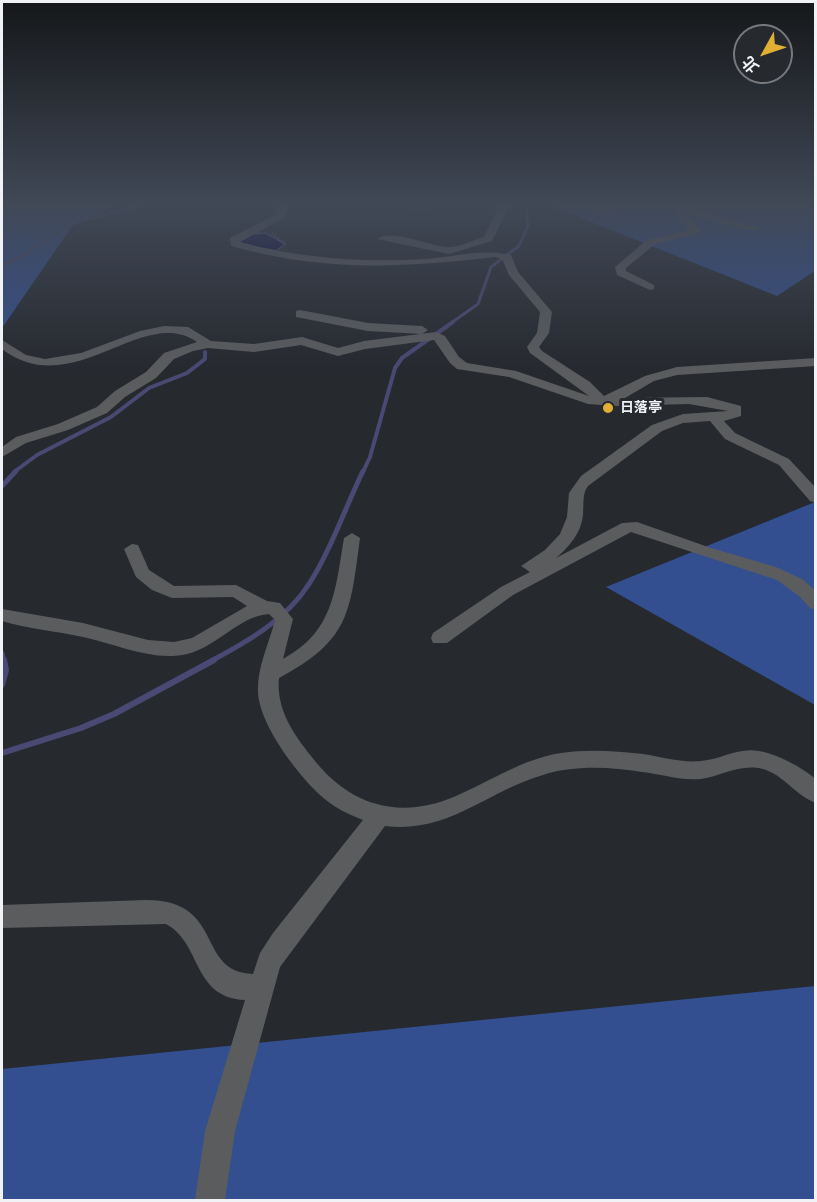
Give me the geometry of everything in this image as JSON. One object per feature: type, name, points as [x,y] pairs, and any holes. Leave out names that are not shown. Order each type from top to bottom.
[{"type":"lane","points":[[323,260],[352,264],[442,260]]},
{"type":"lane","points":[[510,260],[513,273],[546,312],[543,333],[533,347],[535,352],[590,388],[600,401]]},
{"type":"lane","points":[[629,260],[620,267],[621,273],[650,287]]},
{"type":"lane","points":[[300,314],[376,328],[431,331],[437,333],[436,336],[445,342],[454,360],[461,366],[512,374],[600,401],[706,402],[736,409],[736,413],[732,416],[682,417],[662,425],[632,444],[580,486],[575,500],[574,521],[563,541],[545,558],[517,572],[507,591]]},
{"type":"lane","points":[[2,344],[26,359],[53,362],[96,352],[132,338],[164,332],[189,332],[208,344]]},
{"type":"lane","points":[[2,453],[21,440],[63,427],[102,410],[120,394],[151,375],[169,356],[189,348],[208,344],[254,348],[302,341],[338,352],[364,345],[436,336]]},
{"type":"lane","points":[[600,401],[620,395],[658,375],[722,365],[774,366],[816,362]]},
{"type":"lane","points":[[720,417],[717,422],[725,432],[784,462],[816,498]]},
{"type":"lane","points":[[440,638],[507,591],[628,527],[637,526],[717,556],[767,568],[807,592],[816,604]]},
{"type":"lane","points":[[270,674],[317,645],[329,629],[341,603],[352,538]]},
{"type":"lane","points":[[132,549],[142,573],[158,586],[172,592],[236,591],[263,607],[279,611],[284,619],[270,674],[268,696],[273,711],[305,767],[324,789],[346,804],[380,815],[416,817],[436,813],[532,769],[560,762],[586,760],[697,770],[713,768],[742,759],[761,760],[793,774],[816,794]]},
{"type":"lane","points":[[2,615],[31,624],[82,630],[141,646],[168,649],[195,645],[209,639],[250,612],[263,607]]},
{"type":"lane","points":[[210,1200],[220,1131],[269,962],[380,815]]},
{"type":"lane","points":[[2,916],[146,911],[170,913],[181,919],[191,930],[215,974],[226,984],[242,988],[261,987]]},
{"type":"shaded area","points":[[2,260],[49,260],[2,328]]},
{"type":"shaded area","points":[[687,260],[815,260],[815,271],[777,296]]},
{"type":"shaded area","points":[[815,502],[815,705],[606,587]]},
{"type":"shaded area","points":[[815,986],[815,1200],[2,1200],[2,1069]]},
{"type":"waterway","points":[[2,265],[13,260]]},
{"type":"waterway","points":[[451,323],[478,304],[491,267],[500,260]]},
{"type":"waterway","points":[[363,472],[370,457],[395,368],[402,358],[453,322]]},
{"type":"waterway","points":[[14,472],[37,455],[111,417],[149,388],[187,373],[205,359],[205,352]]},
{"type":"waterway","points":[[2,486],[16,471]]},
{"type":"waterway","points":[[211,661],[265,629],[300,597],[324,558],[363,471]]},
{"type":"waterway","points":[[2,653],[4,661]]},
{"type":"waterway","points":[[2,685],[6,670],[4,660]]},
{"type":"waterway","points":[[2,753],[81,728],[114,714],[214,660]]},
{"type":"place","name":"日落亭","points":[[608,408]]}]
